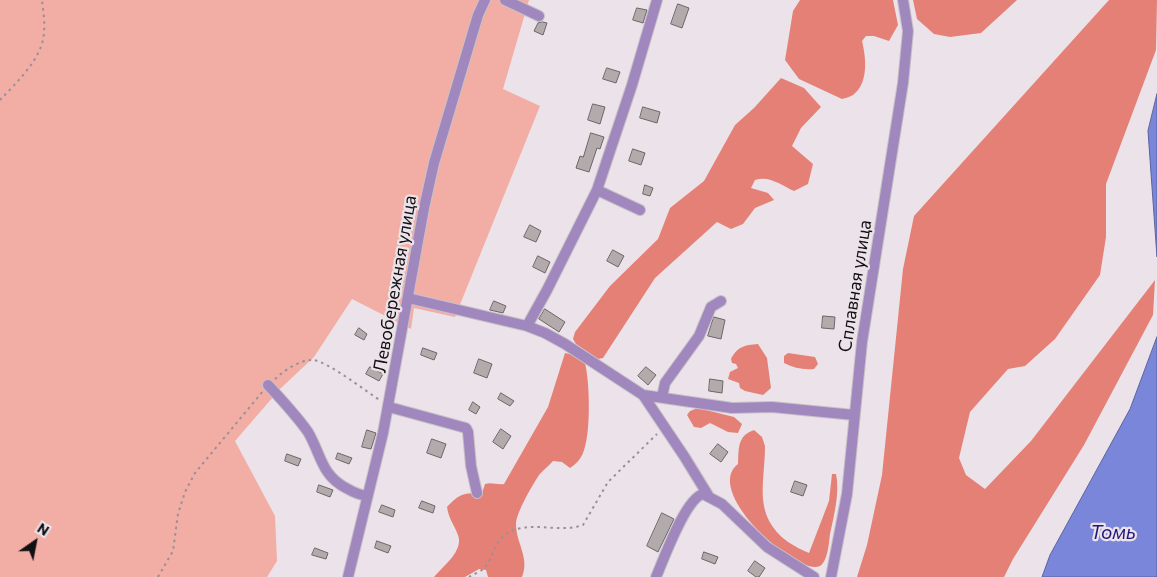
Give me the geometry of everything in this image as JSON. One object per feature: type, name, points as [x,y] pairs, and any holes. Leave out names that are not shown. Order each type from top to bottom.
[{"type":"street","name":"Левобережная улица","points":[[348,577],[389,407],[424,208],[434,163],[478,15],[485,0]]},
{"type":"street","points":[[505,0],[539,16]]},
{"type":"street","points":[[526,326],[547,290],[597,190],[632,85],[657,0]]},
{"type":"street","name":"Сплавная улица","points":[[830,577],[847,494],[862,342],[903,83],[908,31],[903,0]]},
{"type":"street","points":[[597,190],[640,210]]},
{"type":"street","points":[[408,298],[526,326],[545,333],[566,344],[643,395],[708,495],[722,504],[767,547],[814,577]]},
{"type":"street","points":[[662,397],[665,383],[698,336],[711,307],[721,301]]},
{"type":"street","points":[[268,385],[289,407],[308,433],[322,466],[330,477],[360,496],[367,496]]},
{"type":"street","points":[[643,395],[732,408],[772,407],[854,415]]},
{"type":"street","points":[[389,407],[466,428],[468,432],[470,466],[476,493]]},
{"type":"street","points":[[656,577],[676,529],[695,499],[701,495],[708,495]]},
{"type":"path","points":[[0,100],[21,76],[40,49],[44,33],[42,0]]},
{"type":"path","points":[[158,577],[174,551],[178,514],[194,473],[268,385],[283,372],[299,363],[314,360],[328,366],[389,407]]},
{"type":"path","points":[[469,577],[485,568],[498,542],[506,534],[519,528],[536,526],[576,528],[583,525],[608,482],[664,428]]},
{"type":"shaded area","points":[[0,0],[529,0],[503,89],[540,106],[455,317],[414,308],[411,329],[352,299],[314,357],[280,389],[235,441],[275,516],[277,561],[267,577],[0,577]]},
{"type":"shaded area","points":[[800,0],[893,0],[898,25],[889,41],[874,36],[866,36],[862,41],[865,54],[864,77],[862,84],[852,96],[842,99],[799,79],[785,60],[793,11]]},
{"type":"shaded area","points":[[913,0],[1017,0],[981,33],[950,37],[934,34],[917,19]]},
{"type":"shaded area","points":[[1109,0],[1157,0],[1156,50],[1106,184],[1106,237],[1100,275],[1055,339],[1025,366],[1008,369],[970,412],[959,458],[966,475],[985,489],[1031,441],[1155,280],[1153,315],[1084,445],[1013,559],[1004,577],[857,577],[867,545],[882,475],[903,269],[914,216]]},
{"type":"shaded area","points":[[781,78],[804,88],[821,107],[801,128],[792,146],[813,164],[808,184],[794,191],[770,180],[755,180],[751,188],[768,193],[774,200],[755,208],[743,224],[731,229],[717,222],[655,278],[603,358],[598,359],[576,344],[573,339],[575,332],[610,286],[658,239],[670,208],[704,181],[735,125],[754,108]]},
{"type":"shaded area","points":[[758,344],[767,358],[771,388],[763,395],[745,391],[740,388],[739,383],[728,379],[730,372],[738,368],[736,364],[732,363],[731,359],[738,349]]},
{"type":"shaded area","points":[[565,353],[574,355],[585,363],[589,409],[586,445],[581,458],[570,468],[562,462],[553,461],[539,475],[522,506],[516,524],[524,557],[522,577],[488,577],[486,570],[479,569],[465,577],[434,577],[452,558],[458,547],[458,535],[450,519],[447,507],[455,499],[463,495],[482,493],[485,484],[504,484],[548,407]]},
{"type":"shaded area","points":[[788,353],[815,357],[818,364],[814,369],[802,369],[791,366],[784,363],[784,356]]},
{"type":"shaded area","points":[[698,408],[734,417],[742,424],[738,433],[728,432],[710,423],[701,428],[694,427],[687,415],[690,411]]},
{"type":"shaded area","points":[[754,430],[762,437],[765,446],[763,498],[769,521],[788,542],[809,553],[829,501],[832,474],[836,474],[837,496],[835,512],[829,546],[825,560],[820,566],[808,566],[792,559],[774,546],[742,511],[732,493],[730,477],[738,464],[740,443],[744,436]]},
{"type":"water","points":[[1157,94],[1157,257],[1148,131]]},
{"type":"water","name":"Томь","points":[[1157,337],[1157,577],[1042,577],[1050,555],[1130,409]]},
{"type":"building","points":[[678,4],[689,8],[682,28],[671,24]]},
{"type":"building","points":[[637,8],[647,10],[643,23],[633,20]]},
{"type":"building","points":[[538,23],[547,23],[543,35],[534,31]]},
{"type":"building","points":[[607,68],[620,72],[616,83],[603,79]]},
{"type":"building","points":[[593,104],[605,107],[600,124],[588,120]]},
{"type":"building","points":[[643,107],[660,112],[657,123],[640,118]]},
{"type":"building","points":[[591,133],[604,137],[600,149],[597,148],[589,172],[576,168],[580,156],[583,157]]},
{"type":"building","points":[[633,149],[645,153],[641,165],[629,161]]},
{"type":"building","points":[[645,185],[653,188],[650,196],[643,194]]},
{"type":"building","points":[[530,225],[541,231],[536,242],[524,237]]},
{"type":"building","points":[[613,250],[624,256],[618,267],[607,261]]},
{"type":"building","points":[[538,256],[550,262],[545,273],[533,267]]},
{"type":"building","points":[[494,301],[506,306],[503,313],[490,310]]},
{"type":"building","points":[[545,309],[565,322],[559,332],[539,319]]},
{"type":"building","points":[[823,316],[835,317],[834,329],[822,328]]},
{"type":"building","points":[[714,317],[725,320],[721,339],[708,336]]},
{"type":"building","points":[[359,328],[367,334],[364,340],[355,335]]},
{"type":"building","points":[[423,348],[437,353],[434,360],[421,355]]},
{"type":"building","points":[[479,359],[492,364],[487,378],[474,373]]},
{"type":"building","points":[[370,367],[383,374],[379,381],[366,374]]},
{"type":"building","points":[[646,367],[656,375],[648,385],[638,376]]},
{"type":"building","points":[[710,379],[723,381],[722,393],[709,391]]},
{"type":"building","points":[[501,393],[514,401],[510,406],[498,399]]},
{"type":"building","points":[[473,402],[480,407],[476,414],[469,410]]},
{"type":"building","points":[[501,429],[511,436],[503,449],[493,442]]},
{"type":"building","points":[[367,430],[376,433],[371,449],[362,447]]},
{"type":"building","points":[[432,439],[446,444],[441,458],[427,453]]},
{"type":"building","points":[[718,444],[728,452],[721,462],[710,454]]},
{"type":"building","points":[[338,453],[352,458],[349,464],[336,459]]},
{"type":"building","points":[[287,454],[301,459],[298,466],[285,461]]},
{"type":"building","points":[[795,481],[807,485],[803,496],[791,492]]},
{"type":"building","points":[[319,485],[333,490],[330,497],[317,492]]},
{"type":"building","points":[[422,501],[435,506],[433,513],[419,508]]},
{"type":"building","points":[[382,505],[395,510],[393,517],[379,512]]},
{"type":"building","points":[[662,513],[674,519],[658,552],[647,546]]},
{"type":"building","points":[[377,541],[391,546],[388,553],[375,548]]},
{"type":"building","points":[[315,548],[328,553],[326,559],[312,555]]},
{"type":"building","points":[[704,552],[718,557],[715,564],[702,559]]},
{"type":"building","points":[[755,561],[765,568],[759,577],[748,571]]}]
